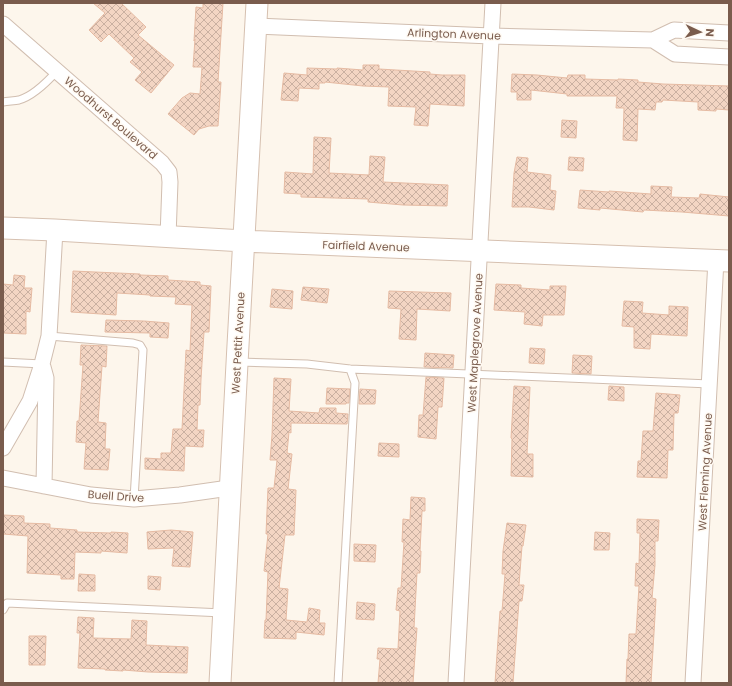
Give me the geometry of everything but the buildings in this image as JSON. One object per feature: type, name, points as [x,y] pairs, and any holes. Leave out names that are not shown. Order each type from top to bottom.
[{"type":"main road","name":"West Pettit Avenue","points":[[220,683],[229,488],[257,3]]},
{"type":"main road","name":"Fairfield Avenue","points":[[3,228],[244,241],[722,261]]},
{"type":"street","name":"West Maplegrove Avenue","points":[[456,683],[493,3]]},
{"type":"street","name":"Woodhurst Boulevard","points":[[3,24],[162,163],[169,172],[168,237]]},
{"type":"street","name":"Arlington Avenue","points":[[256,26],[491,36],[653,40],[674,30],[729,33]]},
{"type":"street","points":[[653,40],[675,54],[729,57]]},
{"type":"street","points":[[3,448],[30,401],[49,336],[55,230]]},
{"type":"street","name":"West Fleming Avenue","points":[[693,683],[710,384],[722,261]]},
{"type":"street","points":[[42,364],[46,378],[44,486]]},
{"type":"street","name":"Buell Drive","points":[[3,478],[91,495],[134,499],[180,495],[229,488]]},
{"type":"lane","points":[[3,102],[20,100],[32,93],[57,71]]},
{"type":"lane","points":[[49,336],[133,343],[140,345],[143,350],[134,499]]},
{"type":"lane","points":[[3,362],[42,364]]},
{"type":"lane","points":[[237,362],[307,364],[350,369],[710,384]]},
{"type":"lane","points":[[338,683],[355,391],[355,383],[350,369]]},
{"type":"lane","points":[[3,610],[7,603],[223,613]]}]
